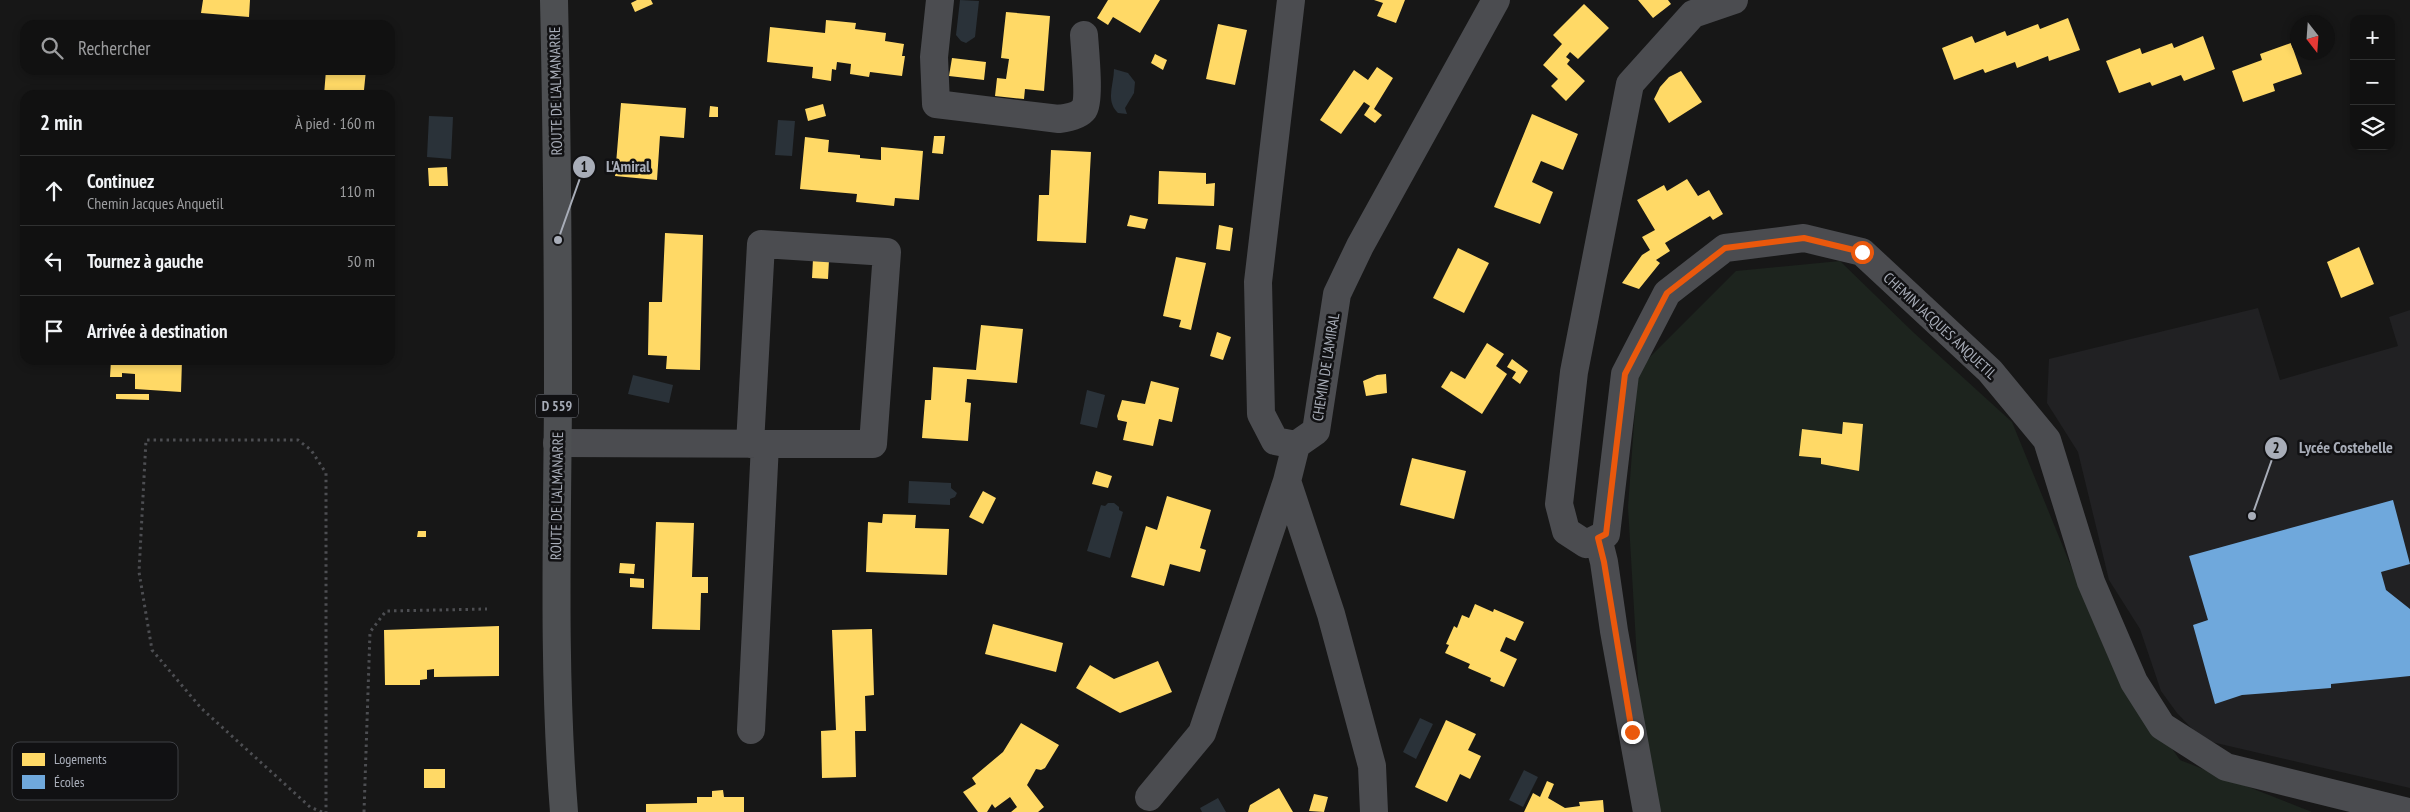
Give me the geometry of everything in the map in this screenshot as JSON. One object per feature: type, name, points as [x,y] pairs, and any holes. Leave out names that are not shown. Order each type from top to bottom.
[{"type":"main road","name":"ROUTE DE L'ALMANARRE","points":[[554,0],[558,218],[557,726],[564,812]]},
{"type":"street","points":[[940,0],[934,57],[936,104],[1059,120],[1072,116],[1083,110],[1088,96],[1085,81],[1084,35]]},
{"type":"street","points":[[1149,797],[1202,733],[1287,481],[1296,445],[1275,442],[1261,414],[1258,282],[1291,0]]},
{"type":"street","name":"CHEMIN DE L'AMIRAL","points":[[1296,445],[1316,431],[1337,294],[1360,246],[1496,0]]},
{"type":"street","points":[[1647,812],[1614,631],[1604,562],[1598,538],[1586,544],[1566,531],[1559,504],[1574,372],[1630,84],[1693,14],[1734,0]]},
{"type":"street","name":"CHEMIN JACQUES ANQUETIL","points":[[1598,538],[1606,534],[1625,374],[1667,293],[1725,248],[1804,238],[1862,252],[1990,371],[2047,440],[2091,582],[2134,682],[2162,726],[2226,767],[2408,812]]},
{"type":"street","points":[[557,443],[758,444],[873,444],[887,252],[761,244],[758,444],[751,730]]},
{"type":"street","points":[[1287,481],[1331,614],[1372,766],[1374,812]]},
{"type":"path","points":[[322,812],[310,807],[201,708],[152,650],[139,572],[146,440],[298,440],[311,450],[326,473],[326,812]]},
{"type":"path","points":[[364,812],[370,632],[386,611],[487,608]]},
{"type":"shaded area","points":[[960,0],[979,1],[975,37],[966,43],[961,41],[956,35]]},
{"type":"shaded area","points":[[1114,69],[1128,73],[1135,82],[1134,93],[1125,108],[1127,114],[1118,113],[1112,103],[1111,92]]},
{"type":"shaded area","points":[[429,116],[453,117],[451,159],[427,157]]},
{"type":"shaded area","points":[[778,120],[795,121],[792,156],[775,155]]},
{"type":"shaded area","points":[[1840,261],[1913,332],[2012,422],[2109,659],[2180,760],[2312,812],[1646,812],[1628,507],[1638,369],[1736,271]]},
{"type":"shaded area","points":[[2258,308],[2280,380],[2398,346],[2389,317],[2410,310],[2410,788],[2203,740],[2177,713],[2161,691],[2140,629],[2109,580],[2078,452],[2047,403],[2049,359]]},
{"type":"shaded area","points":[[633,375],[673,385],[669,403],[628,394]]},
{"type":"shaded area","points":[[1087,390],[1105,395],[1097,428],[1080,424]]},
{"type":"shaded area","points":[[909,481],[951,483],[951,488],[957,493],[955,497],[950,499],[950,505],[908,503]]},
{"type":"shaded area","points":[[1108,503],[1114,503],[1123,512],[1110,558],[1087,551],[1101,505],[1105,506]]},
{"type":"shaded area","points":[[1420,718],[1433,724],[1416,759],[1403,752]]},
{"type":"shaded area","points":[[1524,770],[1538,777],[1523,807],[1509,800]]},
{"type":"shaded area","points":[[1218,798],[1226,812],[1202,812],[1200,808]]},
{"type":"building: Logements","points":[[203,0],[250,0],[249,17],[201,13]]},
{"type":"building: Logements","points":[[637,0],[651,0],[653,4],[635,12],[631,3]]},
{"type":"building: Logements","points":[[1108,0],[1160,0],[1140,33],[1113,17],[1108,25],[1097,18]]},
{"type":"building: Logements","points":[[1374,0],[1405,0],[1396,23],[1377,16],[1383,3]]},
{"type":"building: Logements","points":[[1638,0],[1668,0],[1671,4],[1653,18]]},
{"type":"building: Logements","points":[[1584,4],[1609,28],[1578,59],[1570,52],[1566,57],[1570,60],[1567,64],[1585,81],[1566,101],[1551,86],[1558,79],[1543,65],[1562,44],[1553,35]]},
{"type":"building: Logements","points":[[1006,12],[1050,16],[1044,91],[1025,89],[1024,99],[995,96],[997,78],[1006,79],[1009,59],[1001,58]]},
{"type":"building: Logements","points":[[2068,18],[2080,50],[2049,61],[2048,56],[2017,68],[2015,62],[1985,73],[1983,69],[1954,80],[1942,48],[1972,36],[1975,43],[2005,31],[2007,36],[2038,24],[2040,29]]},
{"type":"building: Logements","points":[[826,20],[856,23],[855,29],[886,33],[885,41],[904,44],[902,56],[905,56],[902,76],[870,72],[869,77],[850,74],[851,64],[837,62],[836,70],[832,69],[831,81],[812,78],[813,67],[767,62],[770,27],[825,33]]},
{"type":"building: Logements","points":[[1218,24],[1247,30],[1235,85],[1206,79]]},
{"type":"building: Logements","points":[[2203,36],[2215,69],[2184,81],[2181,75],[2152,86],[2150,82],[2119,93],[2106,61],[2140,48],[2142,54],[2172,43],[2174,48]]},
{"type":"building: Logements","points":[[2290,43],[2290,60],[2297,60],[2302,74],[2273,84],[2275,91],[2243,102],[2232,71],[2262,60],[2260,54]]},
{"type":"building: Logements","points":[[1155,54],[1167,60],[1163,70],[1151,63]]},
{"type":"building: Logements","points":[[952,58],[986,62],[984,80],[949,76]]},
{"type":"building: Logements","points":[[1377,67],[1393,78],[1374,109],[1382,115],[1375,123],[1364,115],[1370,106],[1364,102],[1341,134],[1320,120],[1354,70],[1368,80]]},
{"type":"building: Logements","points":[[1681,71],[1702,102],[1669,123],[1654,99],[1660,87],[1669,77]]},
{"type":"building: Logements","points":[[326,75],[366,75],[364,90],[324,90]]},
{"type":"building: Logements","points":[[621,103],[686,108],[684,138],[660,136],[657,180],[615,176]]},
{"type":"building: Logements","points":[[823,104],[826,116],[808,121],[805,109]]},
{"type":"building: Logements","points":[[710,106],[718,107],[718,117],[709,117]]},
{"type":"building: Logements","points":[[1532,114],[1578,134],[1563,170],[1541,161],[1532,182],[1553,192],[1540,224],[1494,207]]},
{"type":"building: Logements","points":[[934,136],[945,136],[943,154],[932,153]]},
{"type":"building: Logements","points":[[805,137],[829,140],[828,152],[860,155],[860,158],[881,160],[881,147],[923,151],[919,200],[895,198],[894,206],[856,202],[857,194],[800,189]]},
{"type":"building: Logements","points":[[1051,150],[1091,152],[1086,243],[1037,241],[1039,195],[1049,195]]},
{"type":"building: Logements","points":[[447,167],[448,186],[429,186],[428,168]]},
{"type":"building: Logements","points":[[1159,171],[1206,173],[1206,184],[1215,183],[1214,206],[1158,204]]},
{"type":"building: Logements","points":[[1687,179],[1698,196],[1709,190],[1723,214],[1713,220],[1710,216],[1665,243],[1670,251],[1656,260],[1660,263],[1639,289],[1622,283],[1642,255],[1650,250],[1642,237],[1655,230],[1637,200],[1664,185],[1667,191]]},
{"type":"building: Logements","points":[[1130,215],[1148,219],[1145,229],[1127,226]]},
{"type":"building: Logements","points":[[1219,225],[1233,228],[1230,251],[1216,249]]},
{"type":"building: Logements","points":[[665,233],[703,235],[700,370],[666,369],[667,356],[648,355],[649,302],[662,302]]},
{"type":"building: Logements","points":[[2359,247],[2374,284],[2341,298],[2327,262]]},
{"type":"building: Logements","points":[[1458,248],[1489,263],[1464,313],[1433,298]]},
{"type":"building: Logements","points":[[1176,257],[1206,263],[1191,330],[1179,327],[1181,320],[1163,316]]},
{"type":"building: Logements","points":[[813,259],[829,260],[828,279],[812,278]]},
{"type":"building: Logements","points":[[981,325],[1023,329],[1017,383],[967,379],[965,402],[971,403],[968,441],[922,438],[925,400],[931,400],[933,367],[976,370]]},
{"type":"building: Logements","points":[[1217,332],[1231,337],[1223,360],[1210,356]]},
{"type":"building: Logements","points":[[1487,343],[1504,354],[1496,366],[1507,374],[1482,414],[1441,387],[1451,371],[1465,379]]},
{"type":"building: Logements","points":[[1512,359],[1528,371],[1520,384],[1512,378],[1516,372],[1507,367]]},
{"type":"building: Logements","points":[[111,365],[182,365],[181,392],[135,389],[135,374],[122,373],[122,377],[110,377]]},
{"type":"building: Logements","points":[[1386,374],[1387,393],[1366,396],[1363,381],[1377,375]]},
{"type":"building: Logements","points":[[1151,381],[1179,388],[1172,422],[1159,419],[1153,446],[1123,440],[1127,422],[1118,420],[1117,416],[1122,400],[1145,404]]},
{"type":"building: Logements","points":[[116,394],[149,394],[149,400],[116,399]]},
{"type":"building: Logements","points":[[1843,422],[1863,424],[1859,471],[1821,464],[1821,458],[1799,456],[1802,429],[1842,434]]},
{"type":"building: Logements","points":[[1412,458],[1466,471],[1454,519],[1400,505]]},
{"type":"building: Logements","points":[[1096,471],[1112,476],[1108,488],[1092,484]]},
{"type":"building: Logements","points":[[983,491],[996,498],[983,524],[969,517]]},
{"type":"building: Logements","points":[[1167,496],[1211,510],[1200,548],[1206,550],[1200,572],[1170,564],[1164,586],[1131,577],[1146,526],[1157,530]]},
{"type":"building: Logements","points":[[883,514],[916,515],[915,528],[949,529],[947,575],[866,572],[868,522],[882,523]]},
{"type":"building: Logements","points":[[656,522],[694,523],[692,577],[708,577],[708,593],[701,593],[700,630],[652,629]]},
{"type":"building: Logements","points":[[418,531],[426,531],[426,537],[417,537]]},
{"type":"building: Logements","points":[[620,563],[635,564],[634,574],[619,573]]},
{"type":"building: Logements","points":[[630,578],[644,579],[644,588],[630,587]]},
{"type":"building: Logements","points":[[1475,604],[1493,612],[1494,609],[1524,622],[1515,641],[1506,637],[1500,651],[1517,659],[1504,687],[1490,681],[1491,678],[1468,668],[1470,664],[1445,653],[1449,645],[1446,644],[1454,626],[1457,628],[1462,615],[1469,618]]},
{"type":"building: Logements","points":[[993,624],[1063,643],[1056,672],[985,654]]},
{"type":"building: Logements","points":[[499,626],[499,676],[434,677],[434,669],[427,670],[427,679],[420,680],[420,685],[385,685],[384,630]]},
{"type":"building: Logements","points":[[872,629],[874,695],[865,696],[866,731],[855,731],[856,777],[822,778],[821,731],[836,730],[832,630]]},
{"type":"building: Logements","points":[[1158,661],[1172,692],[1120,713],[1076,688],[1090,665],[1114,679]]},
{"type":"building: Logements","points":[[1446,720],[1476,734],[1468,750],[1481,756],[1470,779],[1460,774],[1447,802],[1415,787]]},
{"type":"building: Logements","points":[[1021,723],[1059,745],[1045,768],[1041,770],[1036,769],[1027,785],[1044,807],[1038,812],[1011,812],[1017,807],[1010,797],[995,808],[992,804],[987,812],[978,812],[963,792],[976,784],[972,778],[1003,752]]},
{"type":"building: Logements","points":[[424,769],[445,769],[445,788],[424,788]]},
{"type":"building: Logements","points":[[1547,781],[1554,784],[1548,798],[1565,808],[1580,806],[1579,802],[1603,800],[1604,812],[1524,812],[1533,793],[1540,797]]},
{"type":"building: Logements","points":[[1279,788],[1293,812],[1248,812],[1250,805]]},
{"type":"building: Logements","points":[[723,790],[724,797],[744,797],[744,812],[646,812],[646,804],[697,803],[697,797],[712,797],[712,791]]},
{"type":"building: Logements","points":[[1314,794],[1328,797],[1324,812],[1309,811]]},
{"type":"building: Écoles","points":[[2393,500],[2410,564],[2381,572],[2386,590],[2410,609],[2410,676],[2331,684],[2331,688],[2242,695],[2215,704],[2193,625],[2208,620],[2189,556]]},
{"type":"place","name":"L'Amiral","points":[[558,240]]},
{"type":"place","name":"Lycée Costebelle","points":[[2252,516]]},
{"type":"route","points":[[1632,732],[1604,562],[1598,538],[1606,534],[1625,374],[1667,293],[1725,248],[1804,238],[1862,252]]}]
